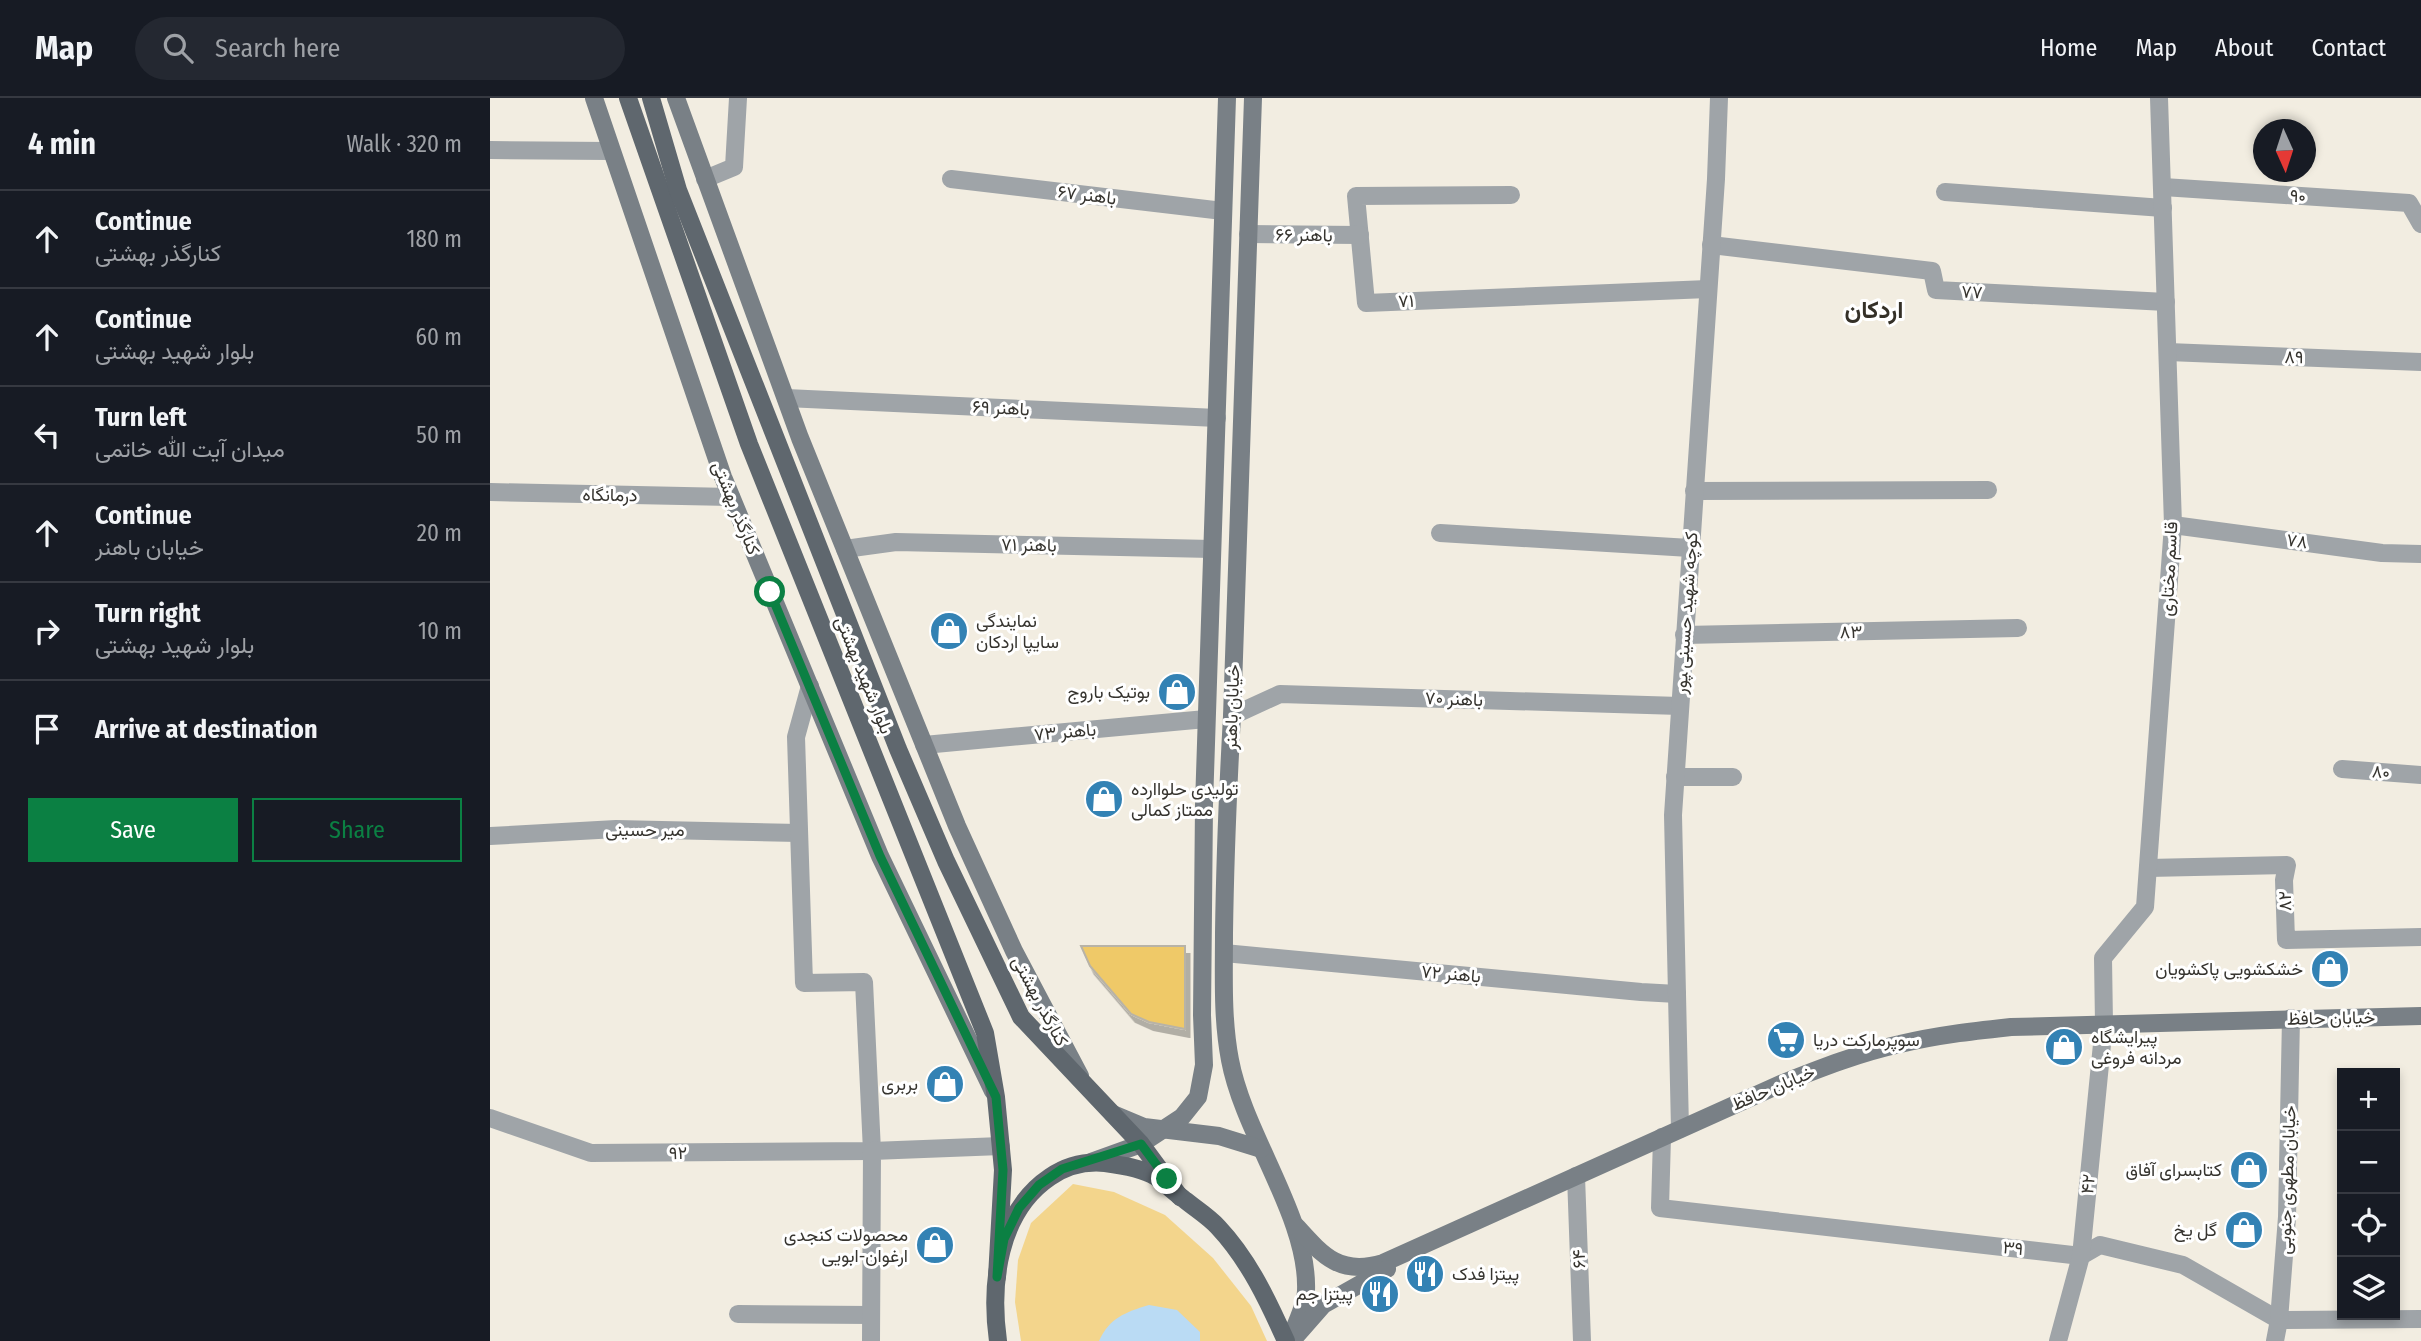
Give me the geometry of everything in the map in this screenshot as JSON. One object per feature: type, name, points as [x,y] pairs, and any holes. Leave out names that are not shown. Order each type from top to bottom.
[{"type":"main road","name":"کنارگذر بهشتی","points":[[594,98],[731,497],[880,856],[996,1097]]},
{"type":"main road","name":"بلوار شهید بهشتی","points":[[628,98],[749,444],[985,1033],[996,1097],[1003,1170],[997,1277]]},
{"type":"main road","name":"بلوار شهید بهشتی","points":[[651,98],[678,190],[892,736],[946,861],[1021,1017],[1141,1144],[1180,1197]]},
{"type":"main road","name":"کنارگذر بهشتی","points":[[676,98],[786,398],[957,826],[1014,951],[1083,1082]]},
{"type":"main road","name":"خیابان باهنر","points":[[1091,1162],[1141,1144],[1182,1117],[1198,1097],[1204,1065],[1206,719],[1227,98]]},
{"type":"main road","name":"خیابان باهنر","points":[[1252,98],[1228,801],[1224,1010],[1230,1061],[1239,1097],[1293,1223],[1304,1264],[1306,1293],[1289,1341]]},
{"type":"main road","points":[[1206,719],[1232,716]]},
{"type":"main road","name":"خیابان حافظ","points":[[1293,1223],[1320,1253],[1337,1263],[1352,1268],[1383,1264],[1783,1083],[1844,1059],[1948,1034],[2011,1027],[2421,1016]]},
{"type":"main road","points":[[1113,1114],[1144,1127],[1219,1136],[1261,1149]]},
{"type":"main road","points":[[998,1341],[995,1319],[997,1277],[1004,1239],[1019,1208],[1039,1185],[1062,1169],[1091,1162],[1121,1165],[1154,1176],[1217,1226],[1245,1261],[1289,1341]]},
{"type":"main road","name":"خیابان حافظ","points":[[1289,1341],[1323,1305],[1442,1238]]},
{"type":"street","points":[[705,179],[734,167],[738,98]]},
{"type":"street","name":"کوچه شهید حسینی ‍پور","points":[[1680,1129],[1673,815],[1719,98]]},
{"type":"street","name":"قاسم مختاری","points":[[2104,1024],[2103,958],[2145,907],[2173,525],[2159,98]]},
{"type":"street","points":[[490,150],[610,151]]},
{"type":"street","name":"باهنر ۶۷","points":[[951,179],[1223,211]]},
{"type":"street","name":"۹۰","points":[[2163,187],[2409,203],[2421,225]]},
{"type":"street","points":[[1945,192],[2164,208]]},
{"type":"street","name":"۷۱","points":[[1511,195],[1356,196],[1366,303],[1708,289]]},
{"type":"street","name":"باهنر ۶۶","points":[[1248,234],[1360,235]]},
{"type":"street","name":"۷۷","points":[[1711,245],[1932,271],[1936,290],[2166,302]]},
{"type":"street","name":"۸۹","points":[[2168,352],[2421,362]]},
{"type":"street","name":"باهنر ۶۹","points":[[786,398],[1217,418]]},
{"type":"street","points":[[1694,491],[1989,490]]},
{"type":"street","name":"درمانگاه","points":[[490,492],[731,497]]},
{"type":"street","name":"۷۸","points":[[2173,525],[2382,553],[2421,554]]},
{"type":"street","points":[[1440,533],[1690,548]]},
{"type":"street","name":"باهنر ۷۱","points":[[845,549],[896,542],[1212,549]]},
{"type":"street","name":"۸۳","points":[[1684,635],[2018,628]]},
{"type":"street","points":[[810,687],[796,737],[804,983],[864,982],[873,1151],[871,1341]]},
{"type":"street","name":"باهنر ۷۰","points":[[1232,716],[1280,694],[1680,706]]},
{"type":"street","name":"باهنر ۷۳","points":[[924,745],[1206,719]]},
{"type":"street","name":"۸۰","points":[[2342,769],[2421,775]]},
{"type":"street","points":[[1675,777],[1733,777]]},
{"type":"street","name":"میر حسینی","points":[[490,836],[616,829],[799,833]]},
{"type":"street","name":"۸۲","points":[[2148,868],[2287,865],[2284,880],[2286,940],[2421,937]]},
{"type":"street","name":"باهنر ۷۲","points":[[1224,953],[1677,994]]},
{"type":"street","name":"خیابان مطهری جنوبی","points":[[2275,1341],[2287,1217],[2291,1018]]},
{"type":"street","name":"۴۲","points":[[2058,1341],[2081,1256],[2104,1024]]},
{"type":"street","name":"۹۲","points":[[490,1118],[590,1153],[873,1151],[1001,1146]]},
{"type":"street","name":"۳۹","points":[[1662,1137],[1660,1208],[2081,1256],[2101,1245],[2183,1265],[2279,1320]]},
{"type":"street","name":"۶۴","points":[[1576,1177],[1582,1341]]},
{"type":"street","points":[[738,1314],[871,1315]]},
{"type":"street","points":[[2279,1320],[2421,1319]]},
{"type":"shaded area","points":[[1073,1184],[1114,1192],[1165,1215],[1213,1258],[1251,1306],[1267,1341],[1021,1341],[1015,1302],[1018,1260],[1031,1223]]},
{"type":"water","points":[[1149,1305],[1177,1310],[1200,1332],[1200,1341],[1099,1341],[1113,1321]]},
{"type":"building","points":[[1081,946],[1185,946],[1185,1029],[1149,1022],[1131,1014],[1090,966]]},
{"type":"place","name":"نمایندگی سایپا اردکان","points":[[949,631]]},
{"type":"place","name":"بوتیک باروج","points":[[1177,692]]},
{"type":"place","name":"تولیدی حلواارده ممتاز کمالی","points":[[1104,799]]},
{"type":"place","name":"خشکشویی پاکشویان","points":[[2330,969]]},
{"type":"place","name":"سوپرمارکت دریا","points":[[1786,1040]]},
{"type":"place","name":"پیرایشگاه مردانه فروغی","points":[[2064,1047]]},
{"type":"place","name":"بربری","points":[[945,1084]]},
{"type":"place","name":"کتابسرای آفاق","points":[[2249,1170]]},
{"type":"place","name":"گل یخ","points":[[2244,1230]]},
{"type":"place","name":"محصولات کنجدی ارغوان-ابویی","points":[[935,1245]]},
{"type":"place","name":"پیتزا فدک","points":[[1425,1274]]},
{"type":"place","name":"پیتزا جم","points":[[1380,1294]]},
{"type":"district","name":"اردکان","points":[[1874,310]]},
{"type":"route","points":[[770,592],[880,856],[996,1097],[1003,1170],[997,1277],[1004,1239],[1019,1208],[1039,1185],[1062,1169],[1141,1144],[1167,1179]]}]
